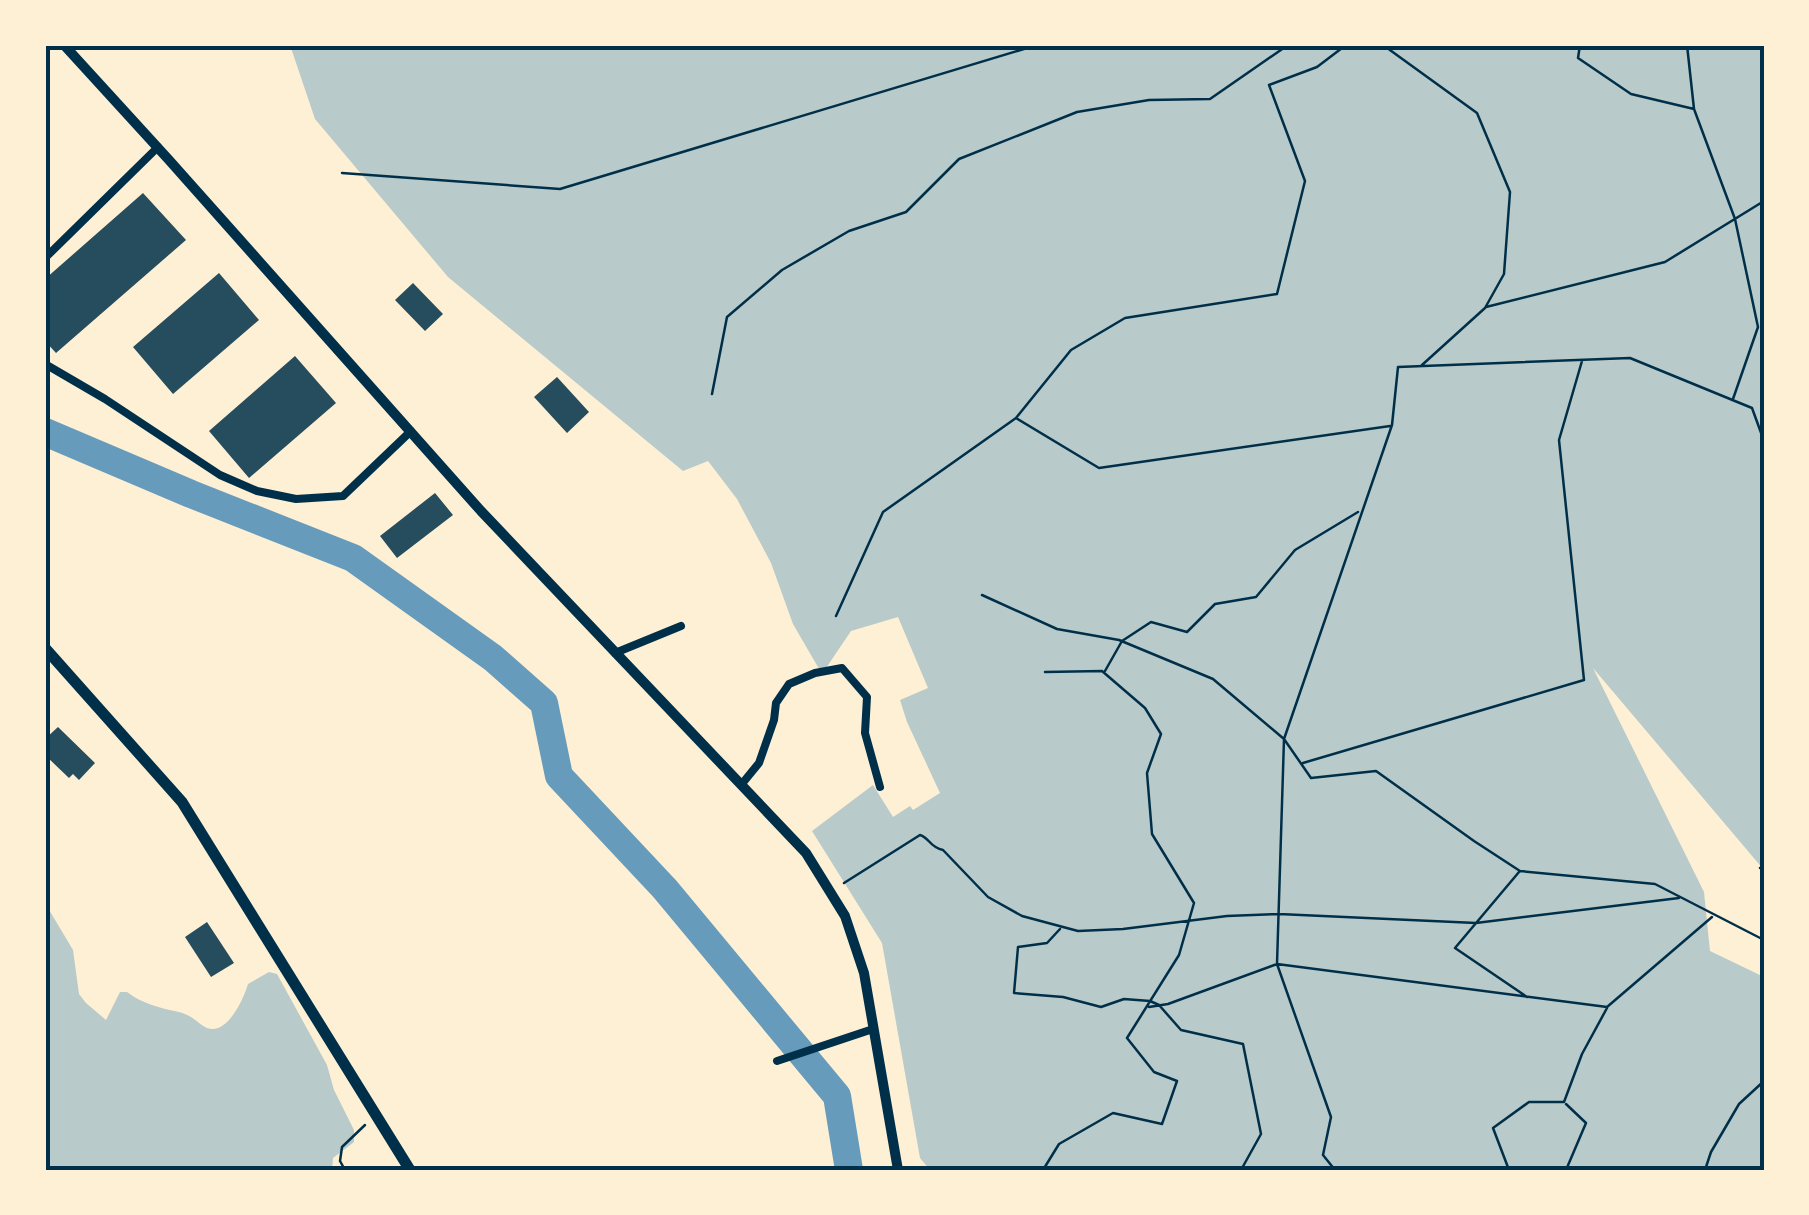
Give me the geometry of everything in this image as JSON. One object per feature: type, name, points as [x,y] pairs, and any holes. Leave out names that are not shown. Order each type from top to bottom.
[{"type":"main road","points":[[45,648],[182,802],[410,1170]]},
{"type":"street","points":[[64,45],[481,511],[806,853],[845,916],[864,973],[898,1170]]},
{"type":"street","points":[[45,258],[158,147]]},
{"type":"street","points":[[45,364],[220,475],[257,491],[296,499],[343,496],[410,431]]},
{"type":"street","points":[[615,653],[681,626]]},
{"type":"street","points":[[742,786],[759,763],[776,703],[789,684],[815,673],[842,668],[867,696],[866,733],[880,788]]},
{"type":"street","points":[[777,1061],[874,1029]]},
{"type":"path","points":[[342,173],[560,189],[1037,45]]},
{"type":"path","points":[[712,394],[727,317],[782,270],[849,232],[906,212],[959,159],[1077,112],[1149,100],[1210,99],[1288,45]]},
{"type":"path","points":[[836,616],[884,512],[1016,418],[1071,350],[1125,318],[1277,294],[1306,181],[1270,85],[1316,67],[1346,45]]},
{"type":"path","points":[[1382,45],[1477,114],[1510,192],[1504,274],[1485,308],[1421,366]]},
{"type":"path","points":[[1580,45],[1578,58],[1630,94],[1694,109]]},
{"type":"path","points":[[1687,45],[1694,109],[1735,219],[1758,327],[1733,400]]},
{"type":"path","points":[[1485,308],[1665,262],[1764,201]]},
{"type":"path","points":[[1336,1170],[1323,1156],[1332,1116],[1277,964],[1284,740],[1392,425],[1398,367],[1630,358],[1752,408],[1764,441]]},
{"type":"path","points":[[1300,763],[1584,680],[1559,440],[1582,360]]},
{"type":"path","points":[[1016,418],[1099,468],[1392,425]]},
{"type":"path","points":[[1105,673],[1122,641],[1151,622],[1186,632],[1215,604],[1256,596],[1295,550],[1362,510]]},
{"type":"path","points":[[982,594],[1057,629],[1122,641],[1213,678],[1284,740],[1310,778],[1376,771],[1520,871],[1656,884],[1764,940]]},
{"type":"path","points":[[1043,1170],[1059,1144],[1112,1113],[1162,1124],[1177,1081],[1154,1072],[1127,1038],[1178,955],[1194,903],[1152,834],[1147,774],[1161,734],[1145,708],[1102,671],[1046,672]]},
{"type":"path","points":[[844,883],[920,834],[933,847],[943,850],[988,897],[1022,916],[1078,931],[1279,914],[1476,923],[1680,898]]},
{"type":"path","points":[[1520,871],[1454,948],[1528,997]]},
{"type":"path","points":[[1564,1102],[1582,1054],[1607,1008],[1714,916]]},
{"type":"path","points":[[1061,927],[1048,943],[1018,947],[1014,993],[1062,997],[1101,1007],[1124,999],[1150,1001],[1159,1005],[1181,1030],[1243,1044],[1262,1134],[1241,1170]]},
{"type":"path","points":[[1146,1007],[1277,964],[1607,1008]]},
{"type":"path","points":[[1704,1170],[1739,1104],[1764,1081]]},
{"type":"path","points":[[1509,1170],[1493,1128],[1530,1102],[1564,1102],[1586,1123],[1566,1170]]},
{"type":"path","points":[[345,1170],[340,1161],[342,1147],[377,1114]]},
{"type":"shaded area","points":[[290,45],[1764,45],[1764,870],[1593,668],[1704,892],[1710,951],[1764,977],[1764,1170],[930,1170],[920,1158],[882,943],[812,831],[873,785],[893,817],[940,793],[900,700],[928,688],[898,617],[851,631],[822,674],[793,624],[771,563],[737,499],[708,461],[683,471],[448,277],[315,119]]},
{"type":"shaded area","points":[[45,903],[73,950],[79,994],[106,1020],[120,992],[127,992],[145,1003],[184,1014],[214,1029],[234,1014],[248,984],[269,972],[277,974],[327,1065],[334,1090],[354,1130],[354,1142],[333,1158],[332,1170],[45,1170]]},
{"type":"building","points":[[143,193],[186,240],[56,353],[45,341],[45,279]]},
{"type":"building","points":[[219,273],[259,320],[173,394],[133,347]]},
{"type":"building","points":[[413,283],[443,314],[425,331],[395,300]]},
{"type":"building","points":[[295,356],[336,403],[249,478],[209,431]]},
{"type":"building","points":[[557,377],[589,412],[567,433],[534,397]]},
{"type":"building","points":[[435,493],[453,515],[397,558],[380,536]]},
{"type":"building","points":[[58,727],[95,763],[79,780],[73,774],[69,778],[45,755],[45,739]]},
{"type":"building","points":[[207,922],[234,963],[211,977],[185,937]]},
{"type":"waterway","points":[[45,432],[353,558],[493,658],[544,703],[559,776],[665,889],[837,1096],[849,1170]]}]
